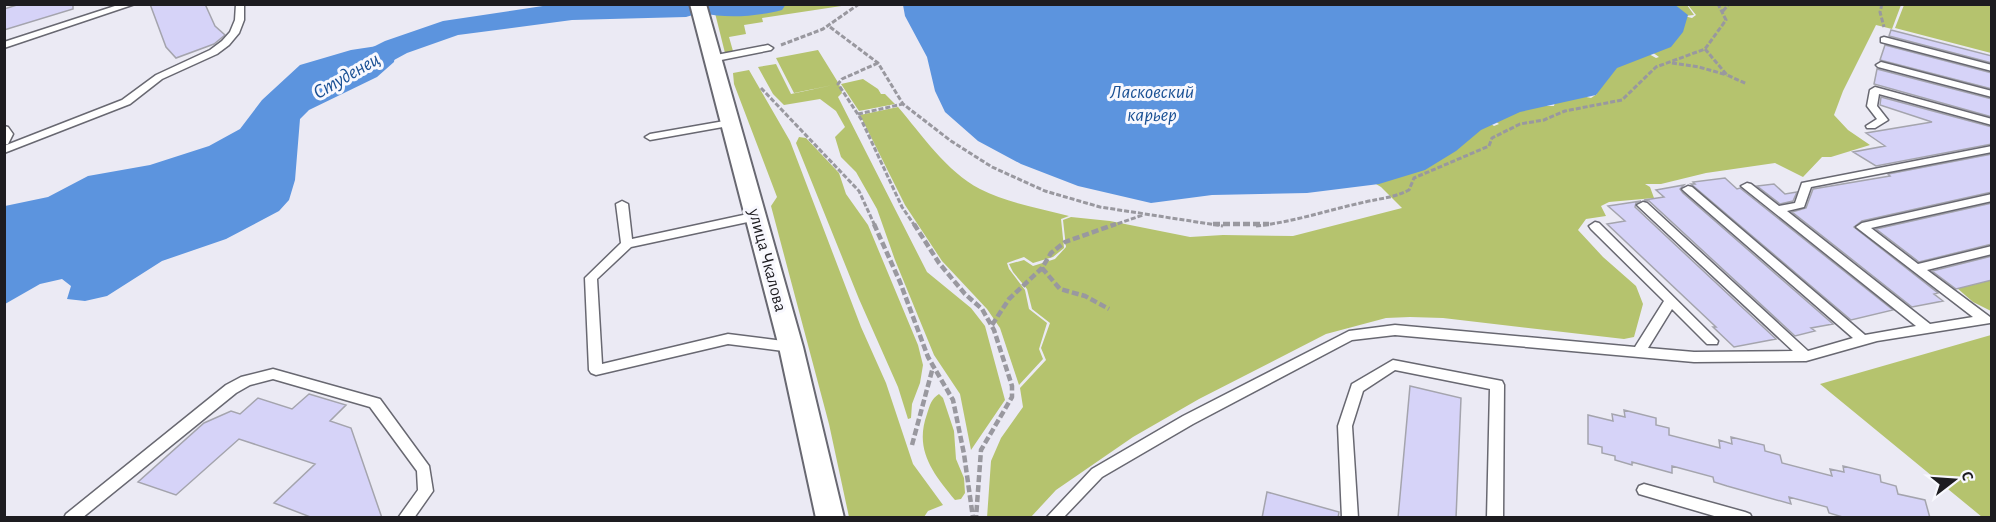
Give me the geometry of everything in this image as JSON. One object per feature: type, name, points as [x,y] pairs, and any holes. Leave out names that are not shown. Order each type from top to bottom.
[{"type":"street","name":"улица Чкалова","points":[[698,4],[711,59],[757,216],[791,347],[830,518]]},
{"type":"lane","points":[[4,45],[131,4]]},
{"type":"lane","points":[[4,150],[126,102],[142,93],[162,76],[217,51],[234,35],[241,14],[240,4]]},
{"type":"lane","points":[[1884,40],[1992,68]]},
{"type":"lane","points":[[711,59],[768,48]]},
{"type":"lane","points":[[1881,65],[1992,94]]},
{"type":"lane","points":[[1871,126],[1883,120],[1872,106],[1875,90],[1992,122]]},
{"type":"lane","points":[[650,137],[730,123]]},
{"type":"lane","points":[[4,129],[8,134],[4,142]]},
{"type":"lane","points":[[1776,210],[1800,205],[1806,185],[1992,149]]},
{"type":"lane","points":[[1747,186],[1926,327]]},
{"type":"lane","points":[[1688,189],[1863,340]]},
{"type":"lane","points":[[1988,319],[1862,227],[1992,197]]},
{"type":"lane","points":[[622,204],[627,244]]},
{"type":"lane","points":[[1643,205],[1806,356]]},
{"type":"lane","points":[[757,216],[627,244],[591,278],[596,370],[728,339],[791,347]]},
{"type":"lane","points":[[1595,226],[1712,341]]},
{"type":"lane","points":[[1917,268],[1992,250]]},
{"type":"lane","points":[[1639,352],[1671,300]]},
{"type":"lane","points":[[1053,518],[1097,473],[1188,420],[1349,336],[1395,330],[1694,357],[1806,356],[1863,340],[1926,327],[1988,319]]},
{"type":"lane","points":[[1350,518],[1345,426],[1358,387],[1393,365],[1497,385],[1495,518]]},
{"type":"lane","points":[[71,518],[224,394],[246,381],[273,374],[375,403],[424,470],[426,491],[405,518]]},
{"type":"lane","points":[[1644,490],[1745,518]]},
{"type":"path","points":[[768,48],[802,40],[830,27],[859,4]]},
{"type":"path","points":[[830,27],[878,63],[903,104],[951,141],[992,167],[1045,191],[1100,207],[1223,226],[1256,226],[1282,223],[1368,201],[1392,198],[1409,190],[1414,178],[1490,146],[1492,138],[1520,124],[1544,120],[1565,111],[1622,100],[1656,67],[1705,49],[1726,20],[1718,4]]},
{"type":"path","points":[[1723,11],[1729,4]]},
{"type":"path","points":[[1882,4],[1880,12],[1884,26]]},
{"type":"path","points":[[1705,49],[1727,75]]},
{"type":"path","points":[[878,63],[842,79],[838,84],[858,114],[902,207],[939,263],[965,294],[982,309],[992,325],[1012,386],[1012,397],[981,450],[974,518]]},
{"type":"path","points":[[1668,63],[1699,67],[1727,75],[1747,84]]},
{"type":"path","points":[[761,88],[859,191],[900,282],[933,366],[953,400],[974,518]]},
{"type":"path","points":[[858,114],[903,104]]},
{"type":"path","points":[[992,325],[1009,299],[1042,268],[1051,254],[1065,242],[1144,214]]},
{"type":"path","points":[[1042,268],[1060,289],[1085,296],[1109,309]]},
{"type":"path","points":[[912,445],[933,366]]},
{"type":"green space","points":[[713,4],[848,5],[762,18],[763,22],[744,25],[746,34],[729,37],[733,51],[725,53]]},
{"type":"green space","points":[[1664,5],[1687,5],[1694,15],[1684,16],[1692,18],[1696,15],[1688,5],[1901,5],[1892,29],[1876,25],[1843,91],[1834,115],[1848,130],[1870,145],[1831,157],[1822,157],[1803,177],[1775,163],[1706,173],[1661,184],[1645,184],[1650,187],[1654,198],[1609,202],[1601,206],[1606,216],[1586,219],[1578,230],[1603,257],[1636,286],[1643,304],[1634,337],[1624,339],[1443,318],[1410,317],[1386,318],[1326,334],[1199,399],[1133,437],[1056,490],[1031,517],[987,518],[991,461],[1001,438],[1023,407],[1020,388],[1046,360],[1041,348],[1050,323],[1032,309],[1027,289],[1009,264],[1024,260],[1033,266],[1055,259],[1066,247],[1063,220],[1071,217],[1110,221],[1190,237],[1293,236],[1402,208],[1381,187],[1371,181],[1483,119],[1494,126],[1499,124],[1491,118],[1539,106],[1554,106],[1555,102],[1582,96],[1591,98],[1597,94],[1581,80],[1647,53],[1656,58],[1659,57],[1652,52]]},
{"type":"green space","points":[[1904,5],[1991,5],[1991,53],[1895,28]]},
{"type":"green space","points":[[818,50],[839,84],[842,93],[838,97],[927,272],[971,308],[985,326],[1005,400],[971,450],[960,394],[934,355],[877,209],[856,172],[841,157],[835,137],[845,127],[836,111],[820,99],[784,105],[773,94],[758,67],[776,64],[791,94],[833,85],[794,93],[776,58]]},
{"type":"green space","points":[[749,70],[790,141],[861,327],[886,383],[913,464],[943,505],[928,511],[924,517],[849,517],[829,424],[771,206],[777,197],[734,84],[733,73]]},
{"type":"green space","points":[[863,79],[895,104],[859,111],[841,84]]},
{"type":"green space","points":[[898,107],[945,163],[980,189],[1023,205],[1069,216],[1061,219],[1064,248],[1053,257],[1033,263],[1024,257],[1007,263],[1025,290],[1029,309],[1047,323],[1039,349],[1043,359],[1019,385],[1000,328],[987,309],[942,261],[905,205],[860,115]]},
{"type":"green space","points":[[799,137],[806,138],[839,173],[846,194],[868,225],[918,345],[923,365],[920,383],[912,404],[911,418],[908,419],[898,387],[859,299],[796,143]]},
{"type":"green space","points":[[1991,280],[1991,311],[1973,302],[1957,288]]},
{"type":"green space","points":[[1991,335],[1991,517],[1982,517],[1820,384]]},
{"type":"green space","points":[[939,394],[943,398],[954,431],[956,459],[964,478],[965,493],[961,499],[955,500],[933,470],[924,450],[924,427],[927,414],[931,402]]},
{"type":"water","name":"Ласковский карьер","points":[[1674,4],[1688,15],[1683,32],[1671,47],[1617,68],[1596,95],[1520,112],[1481,130],[1456,151],[1425,170],[1379,184],[1307,193],[1212,195],[1151,203],[1078,186],[1021,164],[978,141],[945,112],[935,91],[927,57],[905,16],[903,5]]},
{"type":"water","points":[[384,45],[396,47],[394,62],[377,77],[309,110],[300,119],[295,180],[289,200],[279,211],[226,239],[162,261],[107,296],[85,301],[67,299],[71,286],[62,279],[40,284],[5,304],[5,206],[48,197],[88,176],[150,165],[209,146],[240,129],[262,100],[300,65],[351,50]]},
{"type":"building","points":[[20,4],[73,4],[73,9],[4,30],[4,9]]},
{"type":"building","points":[[150,4],[205,4],[215,26],[225,35],[214,44],[176,58],[166,47]]},
{"type":"building","points":[[1891,30],[1992,56],[1992,63],[1889,36]]},
{"type":"building","points":[[1885,45],[1992,73],[1992,89],[1880,60]]},
{"type":"building","points":[[1877,69],[1992,99],[1992,117],[1874,84]]},
{"type":"building","points":[[1881,97],[1992,127],[1992,144],[1876,166],[1853,152],[1885,146],[1866,133],[1932,122],[1880,105]]},
{"type":"building","points":[[1992,154],[1992,192],[1862,221],[1854,227],[1938,293],[1934,294],[1943,301],[1912,307],[1792,212],[1806,208],[1813,189],[1890,176],[1888,174]]},
{"type":"building","points":[[1725,178],[1893,310],[1851,320],[1691,184]]},
{"type":"building","points":[[1774,184],[1785,194],[1797,192],[1793,201],[1780,204],[1757,186]]},
{"type":"building","points":[[1684,185],[1680,189],[1683,193],[1833,324],[1811,328],[1815,331],[1795,336],[1649,201],[1644,200],[1664,197],[1656,190]]},
{"type":"building","points":[[1641,201],[1636,203],[1635,207],[1776,339],[1734,347],[1713,327],[1716,327],[1607,224],[1625,221],[1608,206]]},
{"type":"building","points":[[1992,203],[1992,244],[1919,262],[1876,229]]},
{"type":"building","points":[[1992,256],[1992,280],[1956,289],[1932,271]]},
{"type":"building","points":[[1410,386],[1461,398],[1456,518],[1398,518]]},
{"type":"building","points":[[309,394],[346,405],[330,421],[351,428],[382,518],[313,518],[274,503],[315,464],[239,439],[176,495],[138,482],[204,423],[231,411],[240,414],[258,398],[292,409]]},
{"type":"building","points":[[1624,410],[1656,418],[1656,425],[1669,428],[1669,435],[1720,448],[1719,440],[1732,444],[1731,437],[1764,445],[1765,451],[1780,455],[1782,463],[1832,476],[1830,469],[1844,472],[1843,466],[1880,475],[1881,482],[1896,486],[1898,494],[1925,500],[1930,518],[1846,518],[1829,513],[1827,507],[1789,497],[1791,504],[1714,482],[1713,477],[1672,466],[1672,473],[1632,462],[1632,465],[1615,460],[1615,456],[1602,453],[1602,447],[1588,444],[1588,415],[1613,421],[1612,414],[1625,417]]},
{"type":"building","points":[[1267,492],[1339,512],[1338,518],[1262,518]]},
{"type":"waterway","name":"Студенец","points":[[713,7],[772,4]]},
{"type":"waterway","name":"Студенец","points":[[350,71],[396,47],[453,27],[572,11],[686,8]]}]
